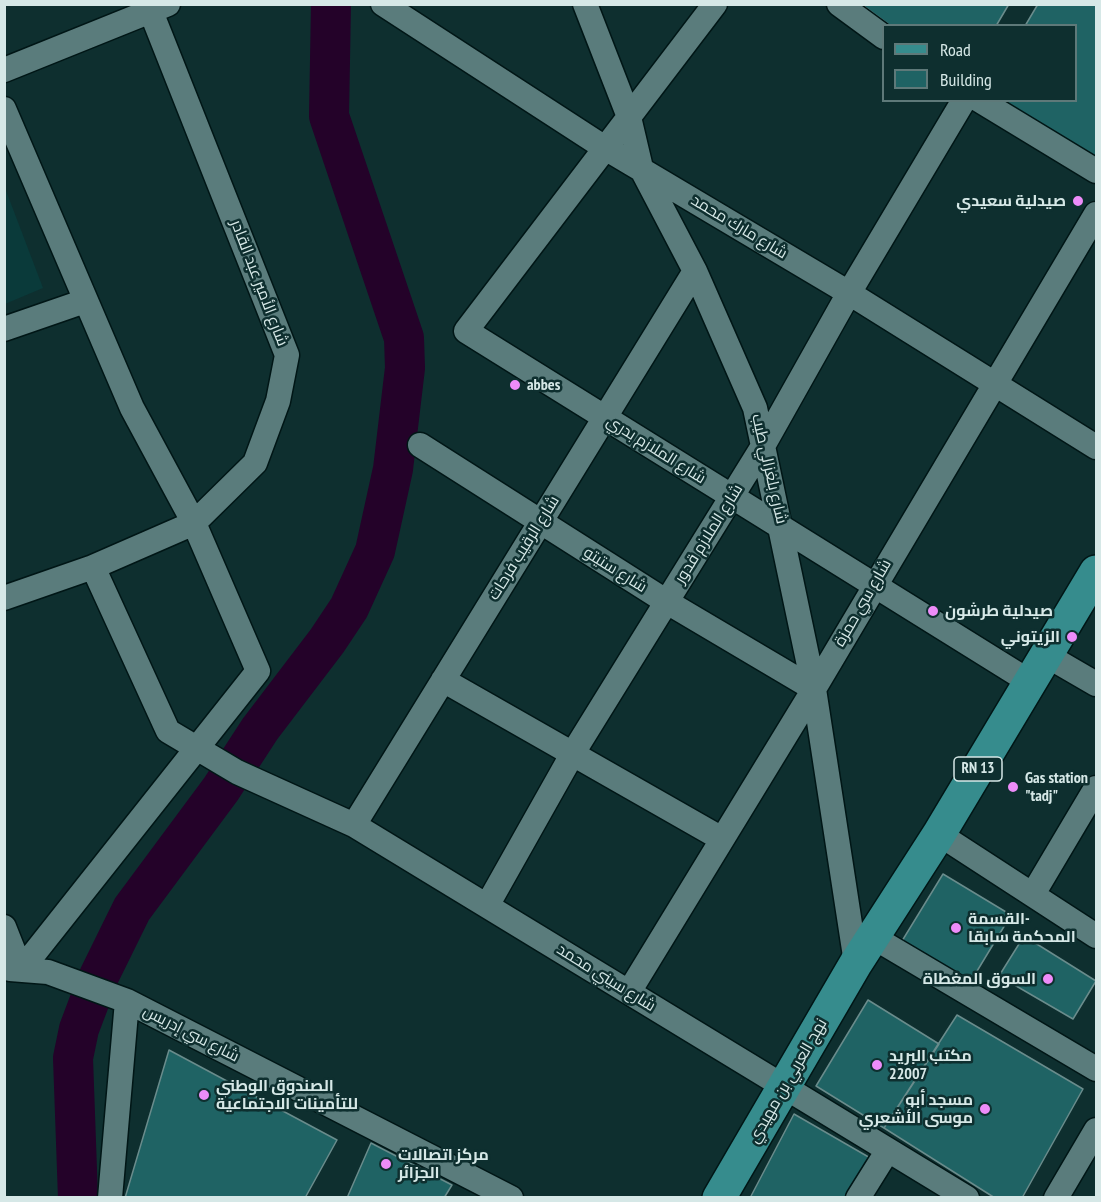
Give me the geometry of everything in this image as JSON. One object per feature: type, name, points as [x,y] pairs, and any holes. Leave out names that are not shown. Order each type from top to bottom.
[{"type":"main road","name":"RN 13","points":[[865,950],[939,834],[1096,572]]},
{"type":"main road","name":"نهج العربي بن مهيدي","points":[[719,1197],[865,950]]},
{"type":"street","name":"شارع مارك محمد","points":[[383,4],[417,13],[605,148],[849,293],[1096,447]]},
{"type":"street","name":"شارع بلغزالي طيب","points":[[585,4],[629,117],[641,168],[695,271],[755,408],[782,528],[865,950]]},
{"type":"street","points":[[605,148],[715,4]]},
{"type":"street","points":[[839,4],[882,36]]},
{"type":"street","points":[[4,70],[156,7]]},
{"type":"street","name":"شارع الأمير عبد القادر","points":[[4,598],[93,567],[194,523],[255,463],[278,401],[287,355],[156,7]]},
{"type":"street","name":"شارع الملازم قدور","points":[[488,904],[573,753],[763,446],[849,293],[963,102]]},
{"type":"street","points":[[982,102],[1096,171]]},
{"type":"street","points":[[4,109],[132,408],[194,523],[258,671],[13,969]]},
{"type":"street","name":"شارع الملازم بدري","points":[[605,148],[466,331],[873,585],[1038,669],[1096,684]]},
{"type":"street","name":"شارع سي حمزة","points":[[629,992],[814,689],[873,585],[1096,214]]},
{"type":"street","name":"شارع الرقيب فرحات","points":[[354,825],[695,271]]},
{"type":"street","points":[[4,329],[85,301]]},
{"type":"street","name":"شارع ستيتو","points":[[420,445],[667,602],[814,689]]},
{"type":"street","name":"شارع سيني محمد","points":[[93,567],[168,731],[237,772],[354,825],[488,904],[785,1088],[967,1197]]},
{"type":"street","points":[[443,680],[722,839]]},
{"type":"street","points":[[1033,894],[1096,788]]},
{"type":"street","points":[[939,834],[1096,936]]},
{"type":"street","points":[[4,927],[13,969]]},
{"type":"street","points":[[865,950],[1096,1069]]},
{"type":"street","name":"شارع سي إدريس","points":[[13,969],[48,972],[127,1002],[511,1197]]},
{"type":"street","points":[[110,1197],[127,1002]]},
{"type":"street","points":[[1056,1197],[1096,1130]]},
{"type":"street","points":[[858,1197],[888,1150]]},
{"type":"shaded area","points":[[5,188],[43,288],[4,304]]},
{"type":"building","points":[[861,4],[1009,4],[997,24],[888,24]]},
{"type":"building","points":[[1038,4],[1096,4],[1096,158],[1001,102],[1077,102],[1077,24],[1026,24]]},
{"type":"building","name":"القسمة- المحكمة سابقا","points":[[943,874],[1011,915],[971,981],[902,941]]},
{"type":"building","name":"السوق المغطاة","points":[[1024,936],[1096,981],[1073,1019],[999,976]]},
{"type":"building","name":"مكتب البريد 22007","points":[[868,1000],[939,1044],[884,1128],[816,1086]]},
{"type":"building","name":"مسجد أبو موسى الأشعري","points":[[957,1015],[1083,1089],[1022,1198],[995,1198],[884,1128]]},
{"type":"building","name":"الصندوق الوطني للتأمينات الاجتماعية","points":[[169,1050],[337,1140],[305,1198],[125,1198]]},
{"type":"building","points":[[794,1114],[872,1159],[848,1198],[750,1198]]},
{"type":"building","name":"مركز اتصالات الجزائر","points":[[371,1143],[452,1185],[444,1198],[347,1198]]},
{"type":"waterway","points":[[78,1198],[73,1058],[79,1029],[99,976],[132,909],[221,789],[260,729],[327,641],[349,608],[375,551],[393,469],[405,368],[404,338],[329,116],[331,4]]},
{"type":"place","name":"صيدلية سعيدي","points":[[1078,201]]},
{"type":"place","name":"abbes","points":[[515,385]]},
{"type":"place","name":"صيدلية طرشون","points":[[933,611]]},
{"type":"place","name":"الزيتوني","points":[[1072,637]]},
{"type":"place","name":"Gas station \"tadj\"","points":[[1013,787]]},
{"type":"place","name":"القسمة- المحكمة سابقا","points":[[956,928]]},
{"type":"place","name":"السوق المغطاة","points":[[1048,979]]},
{"type":"place","name":"مكتب البريد 22007","points":[[877,1065]]},
{"type":"place","name":"الصندوق الوطني للتأمينات الاجتماعية","points":[[204,1095]]},
{"type":"place","name":"مسجد أبو موسى الأشعري","points":[[985,1109]]},
{"type":"place","name":"مركز اتصالات الجزائر","points":[[386,1164]]}]
